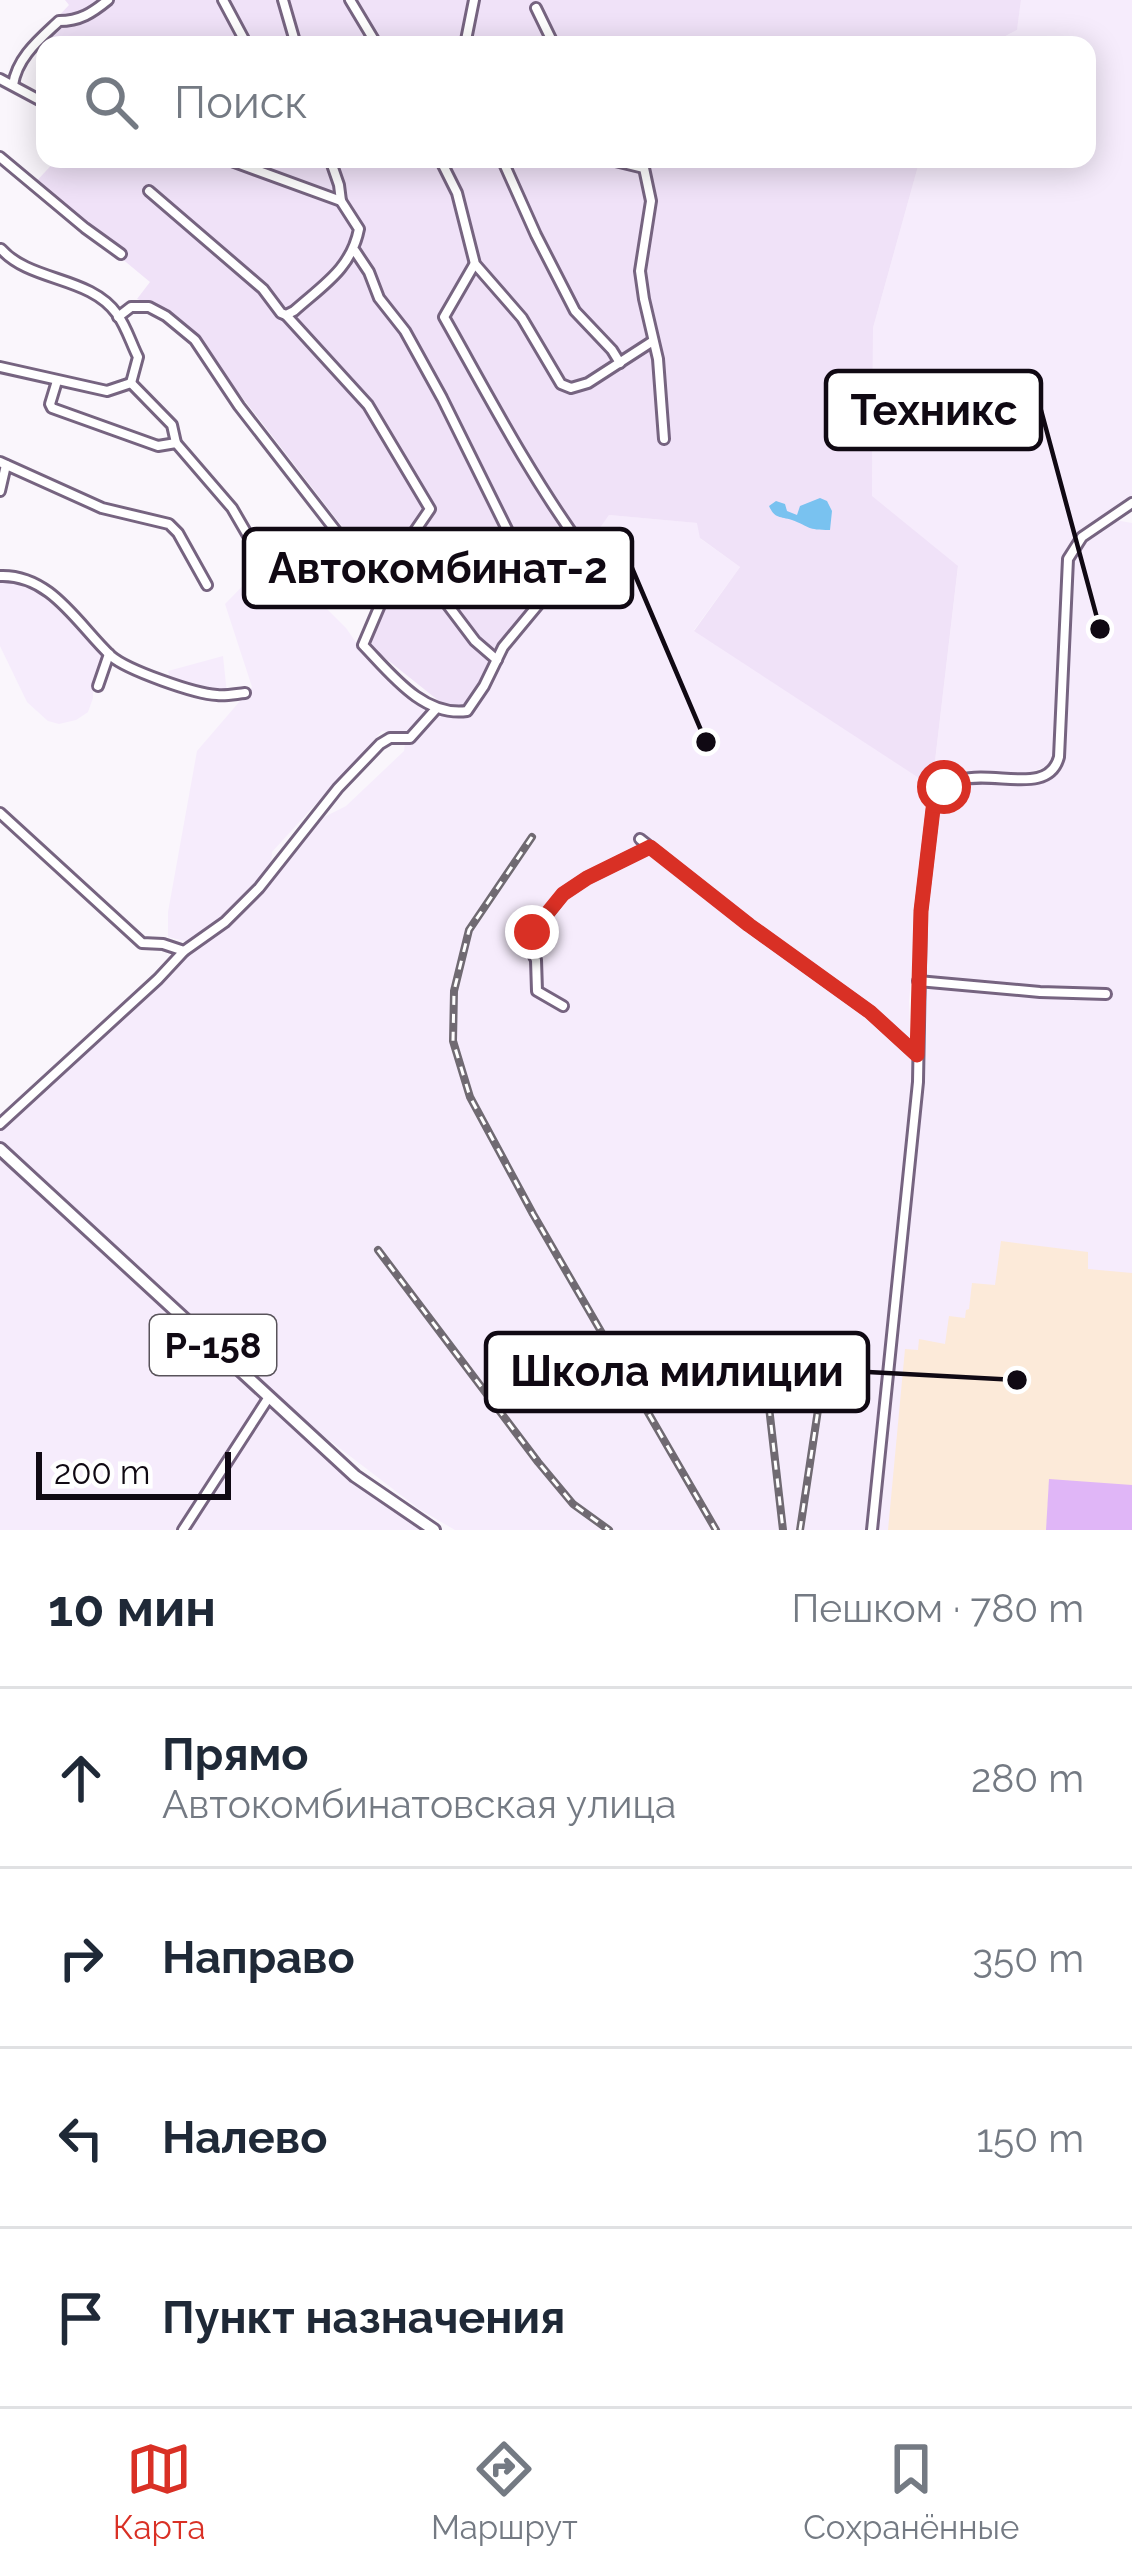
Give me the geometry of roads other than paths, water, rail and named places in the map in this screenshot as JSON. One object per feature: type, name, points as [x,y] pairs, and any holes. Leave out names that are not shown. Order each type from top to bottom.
[{"type":"main road","name":"Р-158","points":[[0,1149],[355,1476],[434,1530]]},
{"type":"street","points":[[42,36],[59,20],[76,21],[108,0]]},
{"type":"street","points":[[223,0],[242,36]]},
{"type":"street","points":[[283,0],[293,36]]},
{"type":"street","points":[[350,0],[372,36]]},
{"type":"street","points":[[467,36],[474,0]]},
{"type":"street","points":[[536,8],[550,36]]},
{"type":"street","points":[[13,85],[13,77],[36,41]]},
{"type":"street","points":[[0,80],[36,98]]},
{"type":"street","points":[[0,157],[121,254]]},
{"type":"street","points":[[251,168],[341,201]]},
{"type":"street","points":[[283,314],[294,311],[342,270],[355,251],[359,229],[341,201],[333,168]]},
{"type":"street","points":[[444,168],[457,193],[475,265],[522,318],[562,384],[571,388],[588,383],[653,341]]},
{"type":"street","points":[[506,168],[575,311],[620,363]]},
{"type":"street","points":[[644,168],[651,201],[640,271],[658,359],[664,439]]},
{"type":"street","points":[[149,191],[262,289],[368,405],[430,509],[387,572],[388,589],[363,645],[435,710],[467,711],[503,646],[542,600],[433,381],[355,251]]},
{"type":"street","points":[[0,367],[107,391],[131,383],[138,357],[118,316],[101,298],[11,259],[0,250],[1,236]]},
{"type":"street","points":[[475,265],[444,316],[498,416],[582,547]]},
{"type":"street","points":[[118,316],[131,307],[149,307],[195,340],[239,406],[350,550],[388,589]]},
{"type":"street","points":[[57,381],[52,409],[158,446],[176,443]]},
{"type":"street","points":[[131,383],[172,425],[176,443],[232,508],[261,558]]},
{"type":"street","points":[[0,491],[3,464],[102,508],[169,524],[207,585]]},
{"type":"street","points":[[872,1530],[914,1123],[921,911],[937,795],[958,779],[1033,779],[1056,768],[1068,559],[1082,538],[1132,503]]},
{"type":"street","points":[[404,547],[475,641],[497,660]]},
{"type":"street","points":[[0,576],[13,575],[44,588],[109,654],[132,668],[201,692],[245,693]]},
{"type":"street","points":[[98,686],[109,654]]},
{"type":"street","points":[[0,1124],[184,951],[225,922],[259,888],[380,743],[410,738],[435,710]]},
{"type":"street","points":[[0,813],[142,943],[184,951]]},
{"type":"street","points":[[640,839],[870,1012],[917,1055]]},
{"type":"street","points":[[563,1006],[537,991],[536,960],[526,941],[563,894],[650,847]]},
{"type":"street","points":[[918,981],[1106,994]]},
{"type":"street","points":[[183,1530],[270,1396]]},
{"type":"water","points":[[820,498],[832,511],[830,530],[812,529],[778,516],[769,506],[776,501],[797,515],[800,506]]},
{"type":"railway","points":[[532,837],[469,930],[454,991],[453,1041],[470,1097],[716,1530]]},
{"type":"railway","points":[[378,1250],[538,1462],[573,1504],[609,1530]]},
{"type":"railway","points":[[800,1530],[825,1363]]},
{"type":"railway","points":[[769,1407],[783,1530]]},
{"type":"place","name":"Техникс","points":[[1100,629]]},
{"type":"place","name":"Автокомбинат-2","points":[[706,742]]},
{"type":"place","name":"Школа милиции","points":[[1017,1380]]}]
